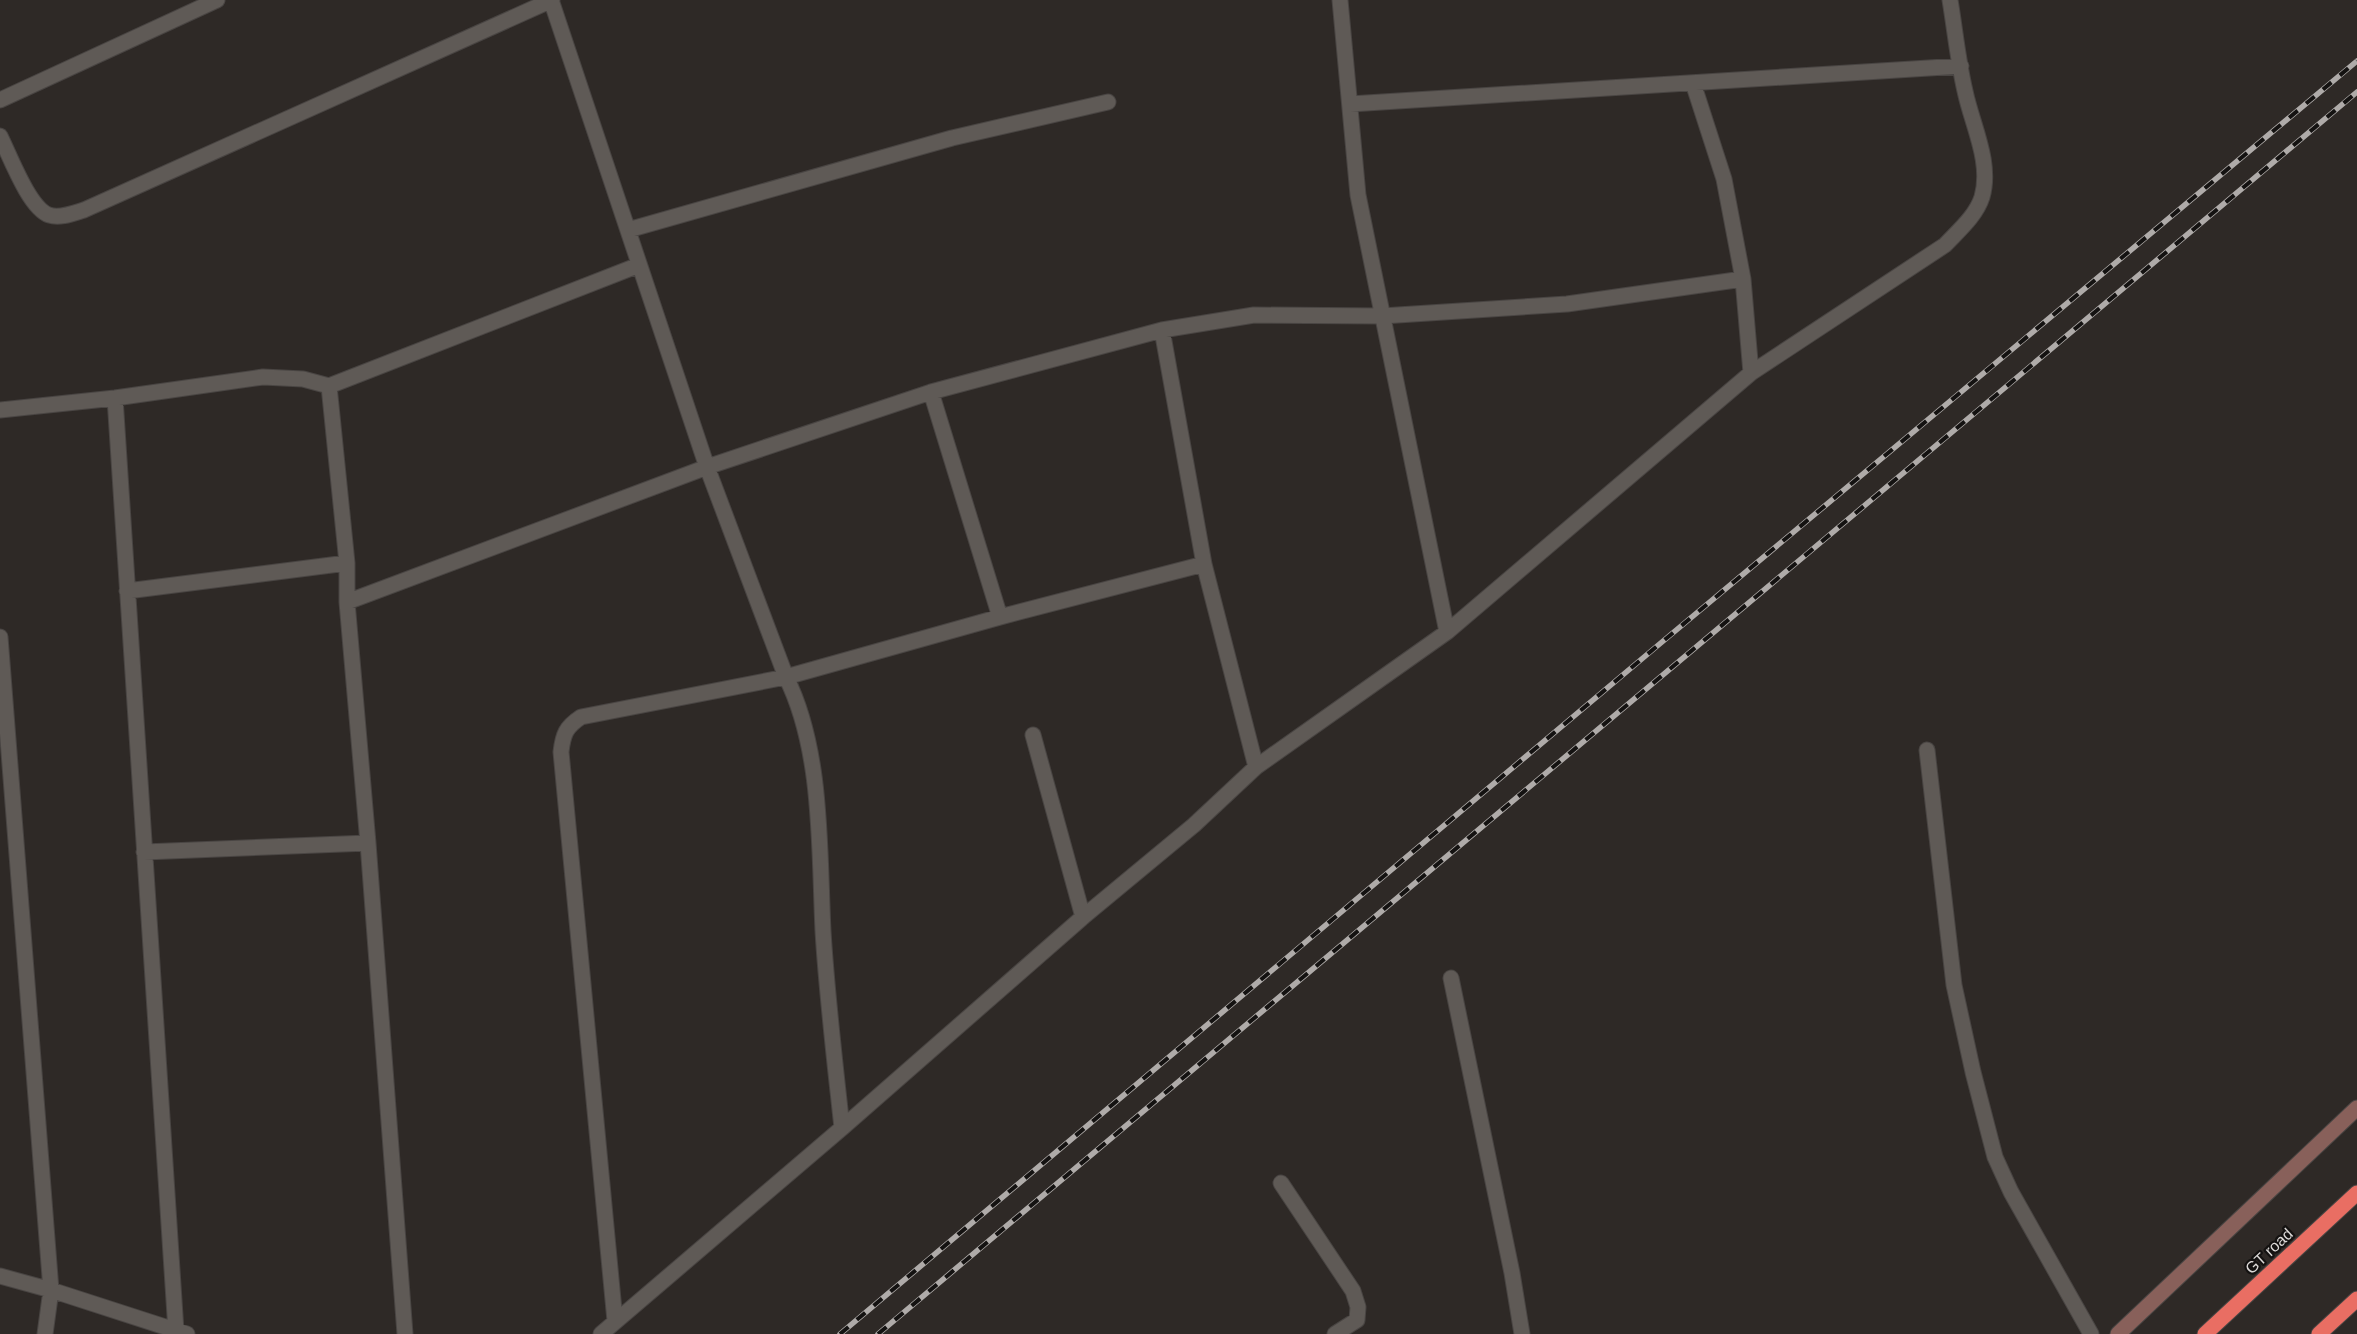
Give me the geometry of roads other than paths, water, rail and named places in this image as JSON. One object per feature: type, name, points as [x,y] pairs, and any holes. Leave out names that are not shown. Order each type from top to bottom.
[{"type":"highway","name":"GT road","points":[[2204,1334],[2357,1193]]},
{"type":"highway","points":[[2319,1334],[2357,1299]]},
{"type":"main road","points":[[2118,1334],[2357,1108]]},
{"type":"street","points":[[0,100],[216,0]]},
{"type":"street","points":[[0,136],[35,205],[50,215],[67,215],[84,210],[552,0],[707,468],[786,677],[797,698],[809,746],[813,779],[828,1009],[842,1128]]},
{"type":"street","points":[[1340,0],[1358,195],[1447,632]]},
{"type":"street","points":[[601,1334],[842,1128],[1083,917],[1194,825],[1256,766],[1447,632],[1752,373],[1945,246],[1970,218],[1982,197],[1984,170],[1961,66],[1950,0]]},
{"type":"street","points":[[1350,104],[1961,66]]},
{"type":"street","points":[[1693,83],[1724,179],[1743,279],[1752,373]]},
{"type":"street","points":[[628,230],[952,138],[1108,102]]},
{"type":"street","points":[[0,410],[115,398],[264,376],[303,379],[329,386],[639,265]]},
{"type":"street","points":[[347,602],[707,468],[931,392],[1162,330],[1254,315],[1382,316],[1567,304],[1743,279]]},
{"type":"street","points":[[1162,330],[1204,564],[1256,766]]},
{"type":"street","points":[[329,386],[347,563],[347,602],[368,843],[405,1334]]},
{"type":"street","points":[[931,392],[1000,617]]},
{"type":"street","points":[[0,1276],[51,1290],[181,1332],[144,852],[115,398]]},
{"type":"street","points":[[127,591],[347,563]]},
{"type":"street","points":[[615,1321],[561,752],[562,736],[568,726],[581,717],[786,677],[1000,617],[1204,564]]},
{"type":"street","points":[[0,638],[51,1290],[45,1334]]},
{"type":"street","points":[[1032,735],[1083,917]]},
{"type":"street","points":[[1927,750],[1954,985],[1995,1157],[2011,1192],[2090,1334]]},
{"type":"street","points":[[144,852],[368,843]]},
{"type":"street","points":[[1451,978],[1512,1273],[1522,1334]]},
{"type":"street","points":[[1281,1183],[1353,1291],[1358,1307],[1357,1320],[1334,1334]]},
{"type":"railway","points":[[840,1334],[1656,647],[2357,61]]},
{"type":"railway","points":[[878,1334],[2357,92]]}]
